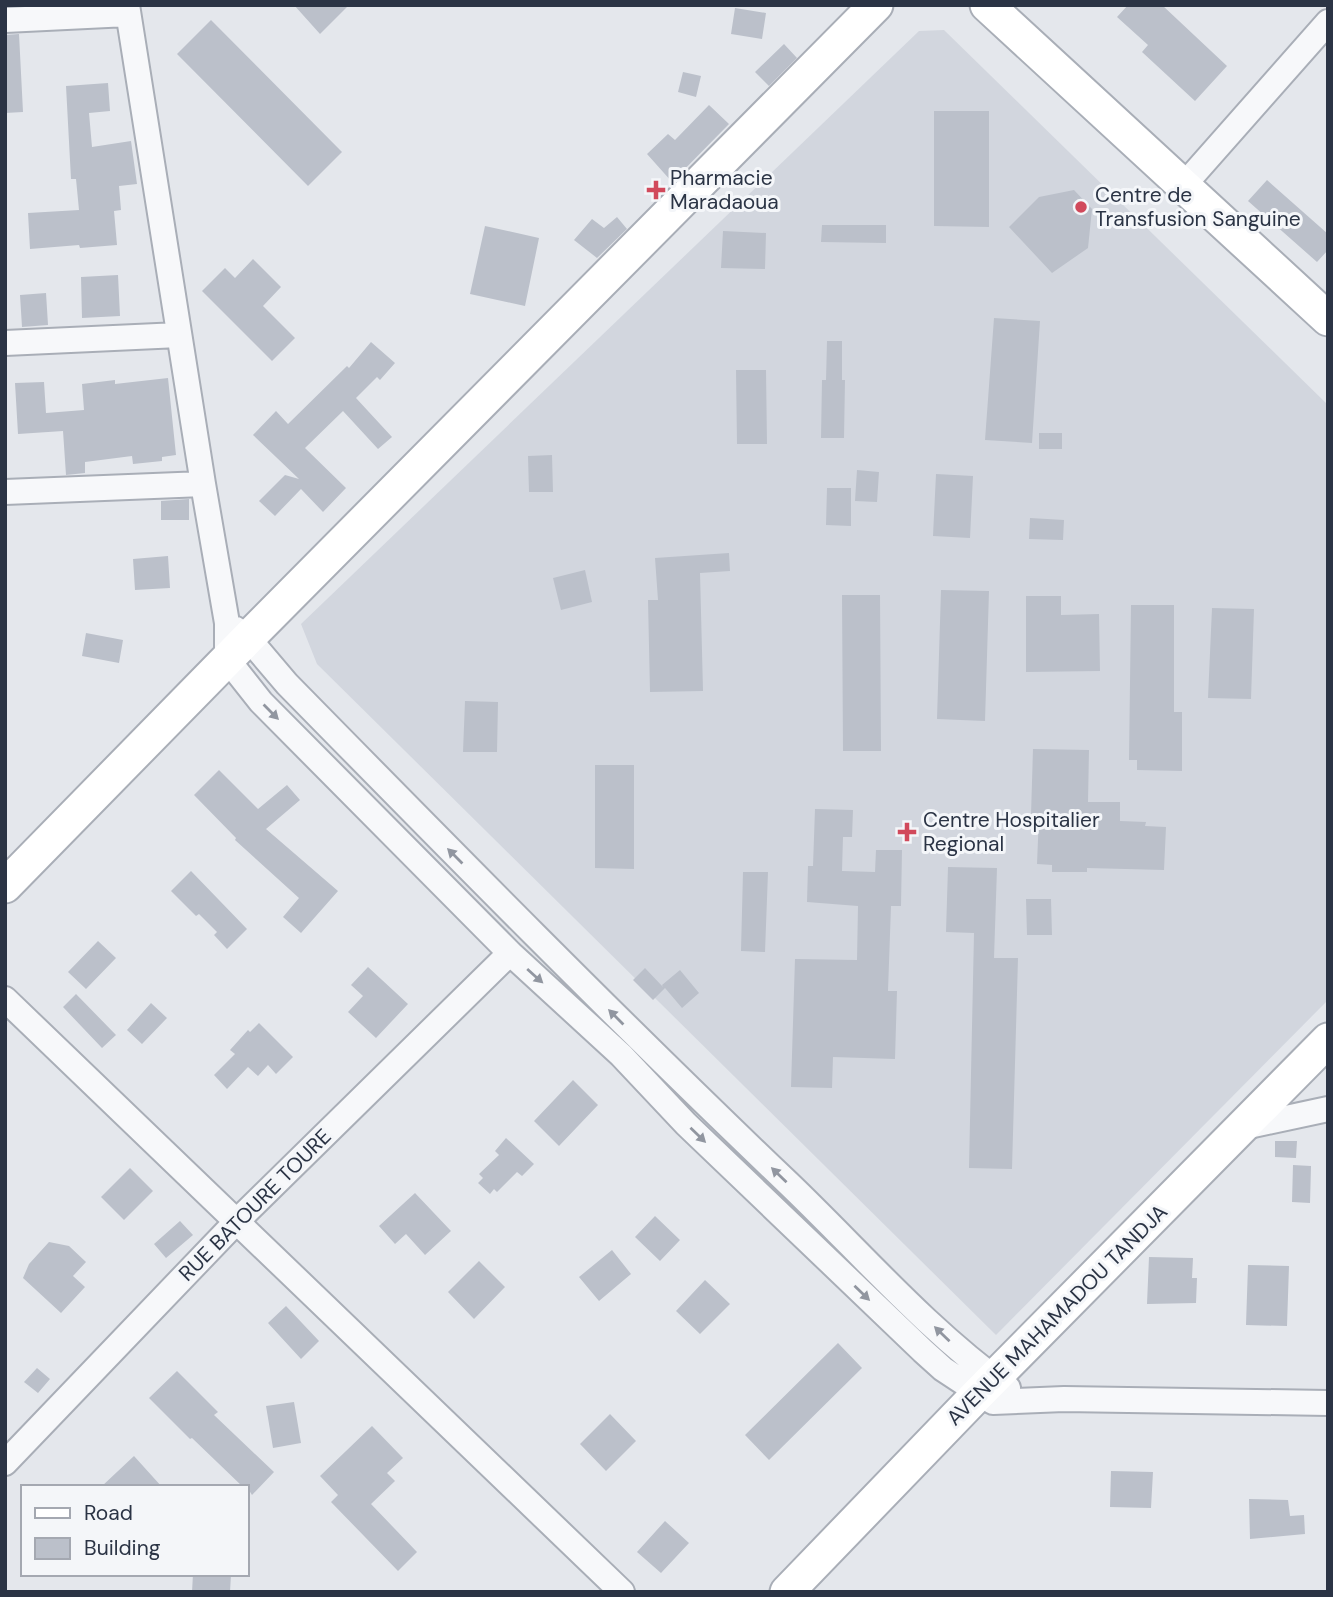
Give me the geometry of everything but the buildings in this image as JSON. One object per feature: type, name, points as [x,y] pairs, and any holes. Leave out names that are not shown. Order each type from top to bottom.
[{"type":"street","points":[[5,886],[234,640],[876,5]]},
{"type":"street","points":[[987,5],[1328,319]]},
{"type":"street","points":[[5,19],[127,10],[202,484],[234,640],[261,702],[510,953],[621,1055],[686,1124],[933,1360],[995,1391],[1064,1399],[1328,1403]]},
{"type":"street","points":[[1184,185],[1328,22]]},
{"type":"street","points":[[5,343],[179,335]]},
{"type":"street","points":[[5,492],[202,484]]},
{"type":"street","points":[[234,640],[287,684],[633,1034],[845,1238],[995,1391]]},
{"type":"street","name":"RUE BATOURE TOURE","points":[[5,1463],[237,1220],[510,953]]},
{"type":"street","points":[[5,999],[622,1592]]},
{"type":"street","name":"AVENUE MAHAMADOU TANDJA","points":[[788,1592],[995,1391],[1328,1040]]},
{"type":"street","points":[[1244,1127],[1328,1109]]},
{"type":"street","points":[[824,1256],[845,1238]]},
{"type":"shaded area","name":"Centre Hospitalier Regional","points":[[944,30],[1328,405],[1328,1000],[996,1335],[317,664],[301,624],[919,31]]},
{"type":"place","name":"Pharmacie Maradaoua","points":[[656,190]]},
{"type":"place","name":"Centre de Transfusion Sanguine","points":[[1081,207]]},
{"type":"place","name":"Centre Hospitalier Regional","points":[[907,832]]}]
